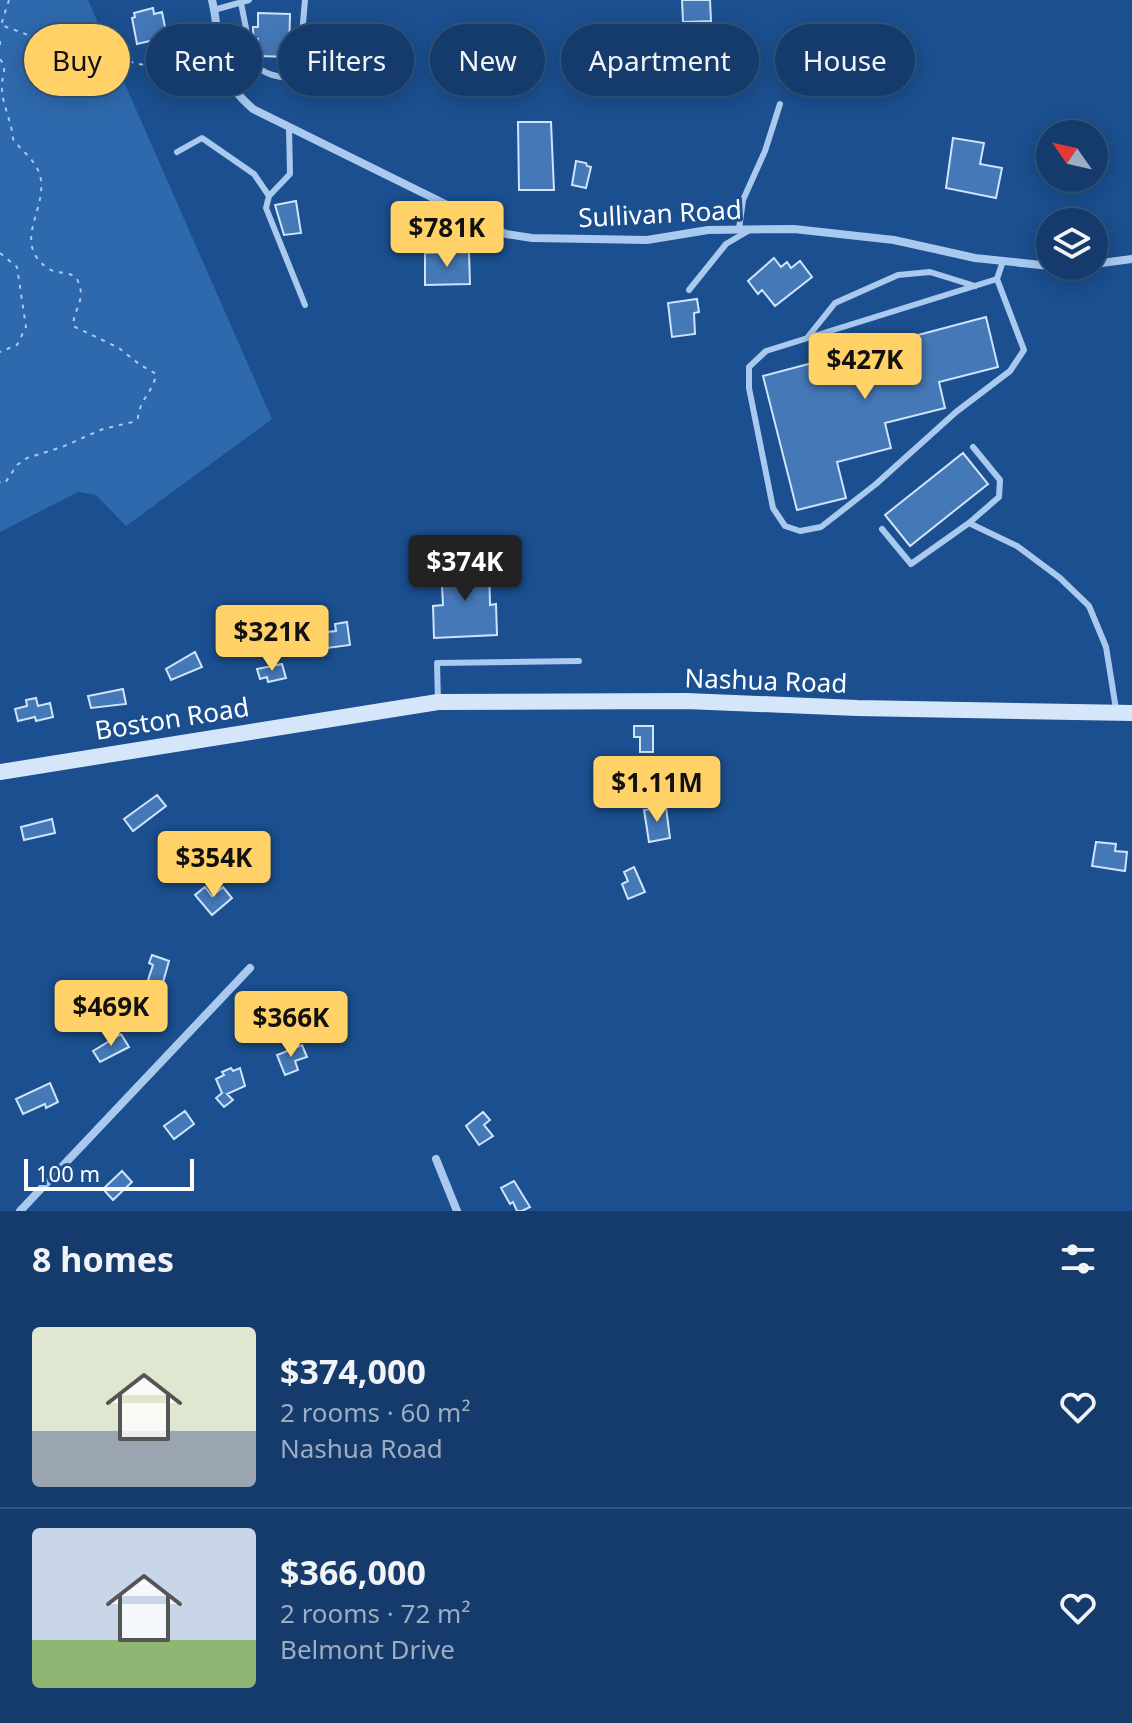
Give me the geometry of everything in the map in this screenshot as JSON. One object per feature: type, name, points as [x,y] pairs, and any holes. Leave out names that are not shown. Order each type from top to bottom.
[{"type":"main road","name":"Nashua Road","points":[[399,707],[438,702],[686,701],[1124,713]]},
{"type":"main road","name":"Boston Road","points":[[0,772],[399,707]]},
{"type":"street","name":"Sullivan Road","points":[[239,96],[253,109],[506,234],[532,238],[647,240],[708,230],[794,229],[894,240],[1036,264]]},
{"type":"street","points":[[1108,262],[1132,259]]},
{"type":"street","points":[[20,1211],[250,968]]},
{"type":"street","points":[[436,1159],[457,1211]]},
{"type":"lane","points":[[213,5],[249,0]]},
{"type":"lane","points":[[241,3],[253,63],[270,75],[298,80],[305,0]]},
{"type":"lane","points":[[739,229],[743,200],[765,151],[780,104]]},
{"type":"lane","points":[[289,127],[290,174],[269,196],[266,208],[305,305]]},
{"type":"lane","points":[[177,152],[202,138],[254,174],[269,196]]},
{"type":"lane","points":[[689,290],[726,244],[752,229]]},
{"type":"lane","points":[[997,279],[766,351],[749,367],[749,388],[773,508],[785,526],[800,531],[821,527],[876,484],[956,412],[1010,371],[1024,350],[997,279],[1003,261]]},
{"type":"lane","points":[[807,338],[835,303],[898,275],[930,272],[975,286]]},
{"type":"lane","points":[[882,529],[911,564],[969,523],[999,497],[1000,480],[973,447]]},
{"type":"lane","points":[[969,523],[1017,546],[1060,578],[1089,606],[1106,647],[1124,713]]},
{"type":"lane","points":[[438,702],[437,663],[579,661]]},
{"type":"path","points":[[0,32],[9,0]]},
{"type":"path","points":[[0,25],[47,42],[146,66]]},
{"type":"path","points":[[0,41],[0,51]]},
{"type":"path","points":[[0,59],[6,73],[2,85],[13,139],[31,157],[41,178],[31,239],[34,255],[48,269],[68,272],[76,277],[81,301],[72,320],[73,326],[119,348],[156,374],[142,399],[138,418],[27,458],[17,465],[5,483],[0,482]]},
{"type":"path","points":[[0,253],[17,267],[26,327],[17,345],[0,352]]},
{"type":"shaded area","points":[[0,0],[88,0],[99,24],[24,24],[24,96],[130,96],[272,419],[126,526],[96,495],[78,492],[0,532]]},
{"type":"building","points":[[682,0],[710,0],[711,21],[683,22]]},
{"type":"building","points":[[153,8],[154,14],[162,12],[164,24],[146,24],[146,42],[137,44],[132,18],[135,17],[134,13]]},
{"type":"building","points":[[258,13],[290,14],[290,24],[278,24],[278,57],[262,56],[262,24],[258,24]]},
{"type":"building","points":[[518,122],[551,122],[554,190],[519,190]]},
{"type":"building","points":[[953,138],[984,143],[980,164],[1002,168],[996,198],[946,188]]},
{"type":"building","points":[[576,161],[591,167],[586,188],[572,185]]},
{"type":"building","points":[[296,201],[301,233],[284,235],[275,205]]},
{"type":"building","points":[[469,252],[470,284],[425,285],[425,253]]},
{"type":"building","points":[[774,258],[781,267],[787,262],[791,268],[800,261],[812,277],[775,306],[762,290],[758,294],[748,281]]},
{"type":"building","points":[[697,299],[699,312],[694,313],[695,334],[672,337],[668,303]]},
{"type":"building","points":[[986,317],[998,367],[939,382],[945,408],[885,423],[891,448],[837,462],[846,498],[797,510],[763,376]]},
{"type":"building","points":[[963,453],[988,484],[910,546],[885,515]]},
{"type":"building","points":[[489,564],[490,605],[496,604],[497,635],[434,638],[433,606],[443,605],[441,566]]},
{"type":"building","points":[[347,622],[350,645],[320,649],[318,633],[336,631],[335,624]]},
{"type":"building","points":[[195,652],[202,667],[171,680],[166,669]]},
{"type":"building","points":[[282,664],[286,678],[268,682],[267,677],[260,679],[257,669]]},
{"type":"building","points":[[123,689],[126,704],[91,708],[88,696]]},
{"type":"building","points":[[36,698],[38,706],[50,703],[53,717],[18,721],[15,709],[27,706],[26,700]]},
{"type":"building","points":[[634,726],[653,726],[653,752],[640,752],[640,737],[634,737]]},
{"type":"building","points":[[157,795],[166,806],[133,831],[124,819]]},
{"type":"building","points":[[666,807],[670,838],[649,842],[644,810]]},
{"type":"building","points":[[52,819],[55,833],[24,840],[21,827]]},
{"type":"building","points":[[1096,842],[1116,844],[1115,851],[1127,852],[1125,871],[1092,866]]},
{"type":"building","points":[[634,867],[645,892],[628,899],[622,884],[628,881],[624,872]]},
{"type":"building","points":[[205,887],[212,896],[223,887],[232,898],[212,915],[195,895]]},
{"type":"building","points":[[152,955],[169,961],[162,986],[148,980],[153,965],[149,963]]},
{"type":"building","points":[[121,1034],[129,1047],[100,1062],[93,1051]]},
{"type":"building","points":[[302,1045],[307,1057],[295,1061],[298,1070],[285,1075],[277,1055]]},
{"type":"building","points":[[231,1068],[233,1071],[240,1068],[245,1086],[227,1094],[233,1100],[224,1107],[216,1098],[222,1093],[216,1079]]},
{"type":"building","points":[[50,1083],[58,1102],[23,1114],[16,1099]]},
{"type":"building","points":[[185,1111],[194,1124],[174,1139],[164,1126]]},
{"type":"building","points":[[483,1112],[490,1120],[484,1125],[493,1136],[479,1145],[466,1126]]},
{"type":"building","points":[[122,1171],[132,1182],[113,1200],[103,1189]]},
{"type":"building","points":[[514,1181],[530,1207],[522,1211],[517,1211],[513,1202],[510,1204],[501,1188]]}]
